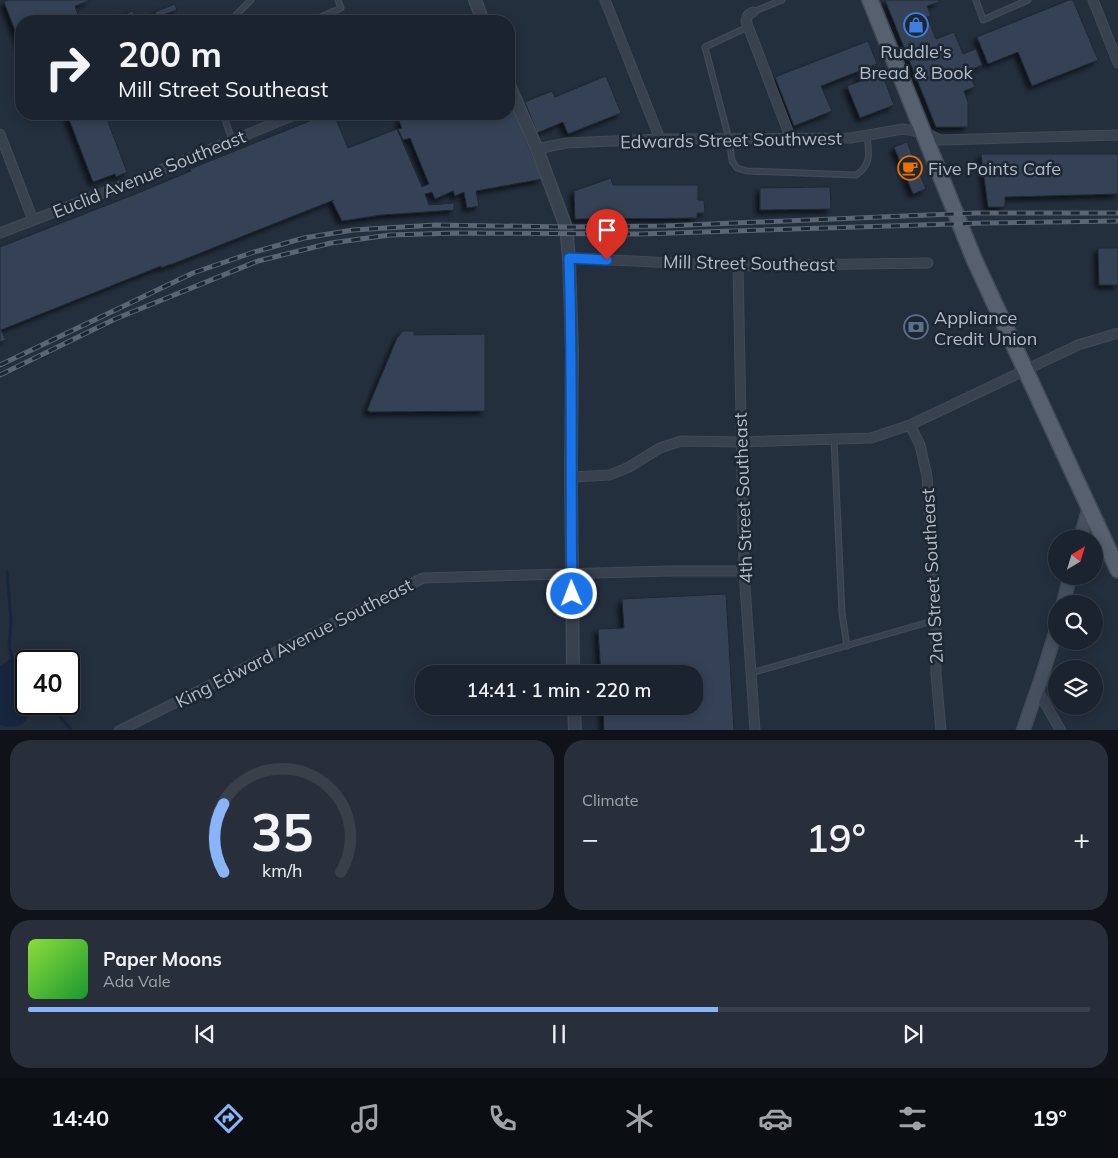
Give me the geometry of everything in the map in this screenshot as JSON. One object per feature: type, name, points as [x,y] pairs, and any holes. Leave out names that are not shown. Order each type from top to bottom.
[{"type":"main road","points":[[870,0],[974,259],[1117,568]]},
{"type":"main road","points":[[1083,530],[1089,508]]},
{"type":"main road","points":[[1103,550],[1117,568]]},
{"type":"main road","points":[[1023,730],[1050,650]]},
{"type":"street","points":[[475,0],[481,15]]},
{"type":"street","points":[[605,0],[660,139]]},
{"type":"street","points":[[1093,0],[1118,63]]},
{"type":"street","points":[[753,12],[748,15],[746,20],[748,27],[791,138]]},
{"type":"street","points":[[515,99],[537,149],[566,227],[572,351],[571,574],[574,665]]},
{"type":"street","name":"Euclid Avenue Southeast","points":[[0,233],[282,120]]},
{"type":"street","name":"Edwards Street Southwest","points":[[537,149],[566,143],[660,139],[852,138],[903,130],[924,133],[940,140],[1118,135]]},
{"type":"street","points":[[0,134],[33,220]]},
{"type":"street","name":"Mill Street Southeast","points":[[569,258],[738,266],[928,263]]},
{"type":"street","name":"4th Street Southeast","points":[[738,266],[744,571],[754,730]]},
{"type":"street","points":[[571,477],[610,475],[629,467],[660,448],[681,441],[741,442],[871,438],[910,425],[1078,345],[1118,333]]},
{"type":"street","name":"2nd Street Southeast","points":[[910,425],[920,445],[927,476],[936,620],[936,674],[941,730]]},
{"type":"street","name":"King Edward Avenue Southeast","points":[[119,730],[423,578],[669,571],[744,571]]},
{"type":"street","points":[[1042,676],[1038,691],[1061,730]]},
{"type":"street","points":[[574,715],[575,730]]},
{"type":"lane","points":[[236,15],[251,0]]},
{"type":"lane","points":[[325,15],[341,8],[338,0]]},
{"type":"lane","points":[[753,12],[782,0]]},
{"type":"lane","points":[[976,0],[983,20],[1028,0]]},
{"type":"lane","points":[[748,27],[704,47],[729,139],[732,161],[737,168],[747,172],[856,175],[861,172],[869,161],[867,136]]},
{"type":"lane","points":[[225,120],[232,140]]},
{"type":"lane","points":[[834,439],[842,613],[847,646]]},
{"type":"lane","points":[[750,673],[936,620]]},
{"type":"water","points":[[15,657],[15,715],[30,715],[22,724],[7,727],[0,725],[0,666]]},
{"type":"building","points":[[8,0],[91,0],[75,6],[78,15],[15,15],[15,30],[4,2]]},
{"type":"building","points":[[885,0],[939,0],[939,2],[927,6],[931,16],[927,17],[936,39],[954,32],[963,54],[976,49],[982,65],[968,71],[975,87],[964,91],[968,102],[968,127],[936,127]]},
{"type":"building","points":[[1073,0],[1098,60],[1032,86],[1018,52],[988,64],[977,37]]},
{"type":"building","points":[[175,4],[177,10],[163,15],[156,15],[155,12]]},
{"type":"building","points":[[133,11],[134,15],[123,15]]},
{"type":"building","points":[[868,41],[877,64],[821,86],[832,111],[794,126],[775,77]]},
{"type":"building","points":[[880,68],[894,105],[860,118],[847,86],[861,81],[859,76]]},
{"type":"building","points":[[606,76],[621,113],[568,134],[563,122],[537,133],[525,102],[552,91],[555,97]]},
{"type":"building","points":[[515,114],[542,179],[476,191],[479,206],[467,208],[464,192],[455,196],[453,191],[435,199],[432,192],[425,194],[429,205],[454,203],[454,210],[381,215],[342,221],[332,201],[334,200],[1,330],[6,340],[0,342],[0,247],[133,195],[191,171],[190,169],[312,120],[336,120],[348,148],[397,129],[422,187],[429,184],[410,138],[403,140],[398,129],[402,128],[399,121],[515,120]]},
{"type":"building","points":[[69,120],[107,120],[127,172],[116,177],[115,174],[93,182]]},
{"type":"building","name":"Five Points Cafe","points":[[907,142],[926,189],[913,194],[894,147]]},
{"type":"building","points":[[981,154],[1118,154],[1118,194],[1005,197],[1005,207],[988,207]]},
{"type":"building","points":[[611,178],[613,185],[698,185],[698,200],[704,200],[705,213],[697,213],[697,218],[575,219],[574,191]]},
{"type":"building","points":[[830,187],[831,209],[760,210],[760,188]]},
{"type":"building","points":[[1098,248],[1118,248],[1118,285],[1099,285]]},
{"type":"building","points":[[403,331],[414,331],[414,335],[485,334],[485,411],[370,412],[367,410],[397,338]]},
{"type":"building","points":[[726,594],[734,730],[604,730],[603,715],[703,715],[703,665],[600,665],[598,629],[624,628],[622,599]]},
{"type":"waterway","points":[[7,572],[11,621],[9,647],[13,660]]},
{"type":"waterway","points":[[59,715],[71,730]]},
{"type":"railway","points":[[0,365],[193,273],[254,252],[304,238],[353,230],[435,225],[664,226],[976,213],[1118,213]]},
{"type":"railway","points":[[0,375],[115,319],[258,261],[331,243],[390,235],[455,233],[640,234],[983,223],[1118,221]]},
{"type":"place","name":"Ruddle's Bread & Book","points":[[916,25]]},
{"type":"place","name":"Five Points Cafe","points":[[910,168]]},
{"type":"place","name":"Appliance Credit Union","points":[[916,327]]},
{"type":"route","points":[[572,594],[572,351],[569,258],[607,260]]}]
